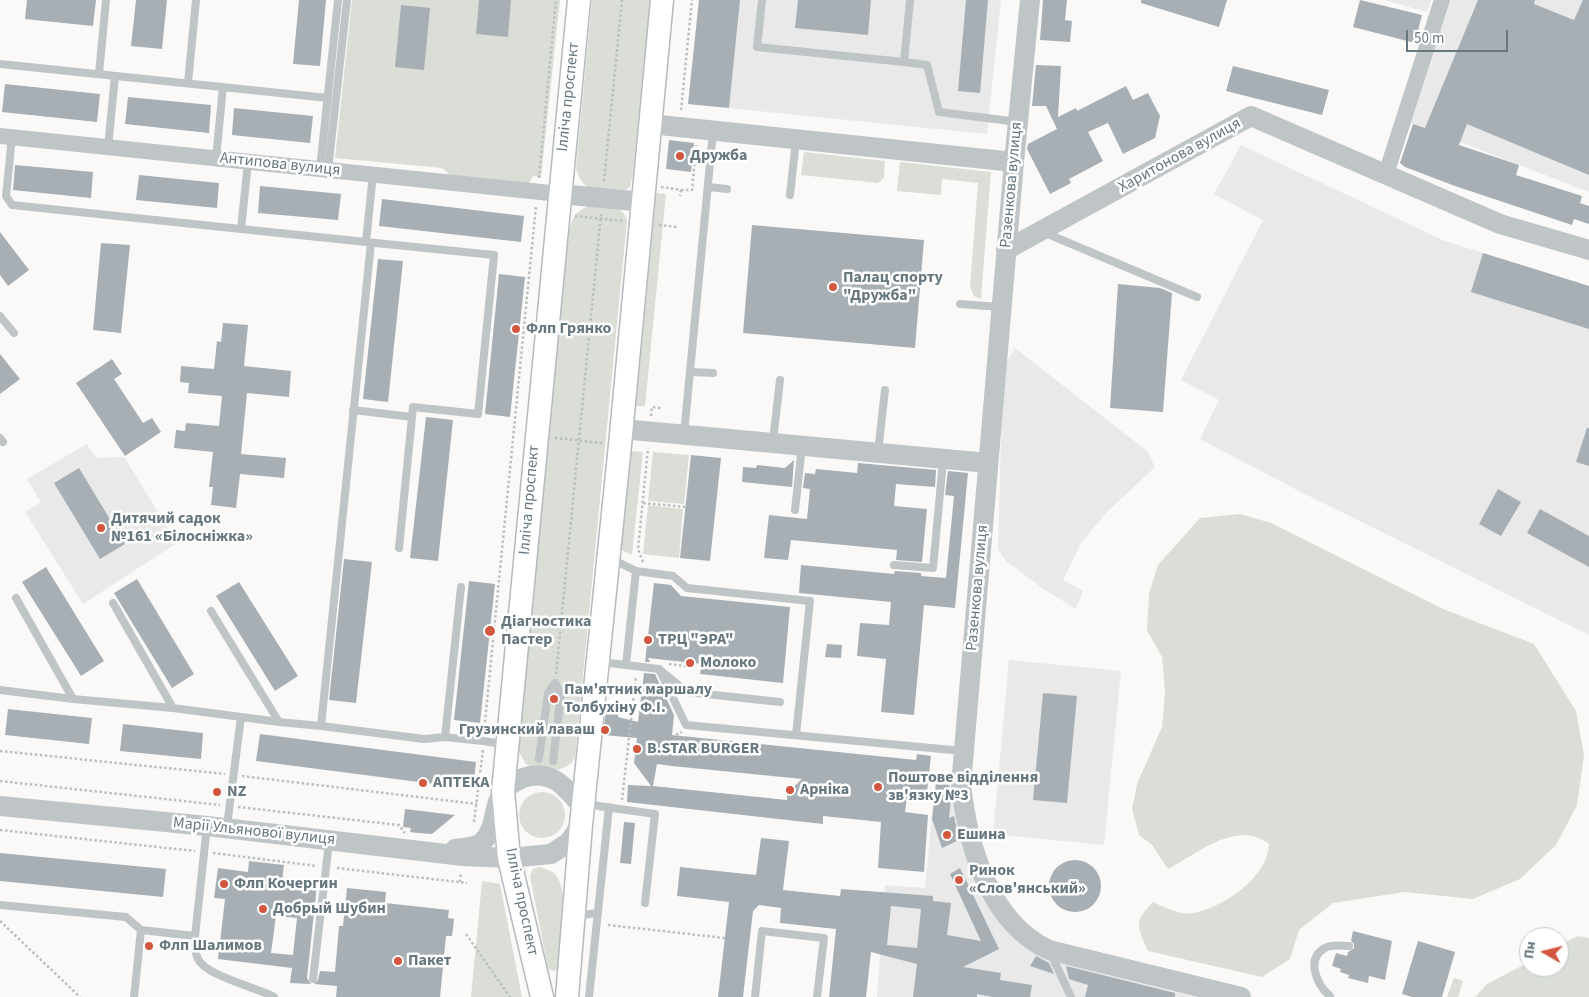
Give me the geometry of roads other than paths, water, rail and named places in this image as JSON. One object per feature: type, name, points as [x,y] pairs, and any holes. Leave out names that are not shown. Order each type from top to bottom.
[{"type":"main road","name":"Ілліча проспект","points":[[542,997],[509,858],[503,791],[579,0]]},
{"type":"main road","points":[[567,997],[582,808],[621,437],[662,0]]},
{"type":"street","name":"Разенкова вулиця","points":[[1030,0],[1006,250],[961,785],[965,820],[976,858],[988,886],[1011,922],[1037,944],[1049,950],[1241,997]]},
{"type":"street","points":[[1386,174],[1442,0]]},
{"type":"street","name":"Харитонова вулиця","points":[[1006,250],[1251,116],[1500,224],[1589,250]]},
{"type":"street","points":[[650,124],[679,127],[705,135],[796,139],[1014,162]]},
{"type":"street","name":"Антипова вулиця","points":[[6,137],[537,191],[559,204]]},
{"type":"street","points":[[559,204],[602,198],[643,213]]},
{"type":"street","points":[[621,437],[649,432],[988,463]]},
{"type":"street","points":[[438,853],[481,843],[489,833],[503,791],[518,781],[530,776],[542,775],[554,778],[565,786],[582,808],[568,843],[551,854],[509,858]]},
{"type":"street","name":"Марії Ульянової вулиця","points":[[0,806],[217,827],[438,853],[509,858]]},
{"type":"lane","points":[[98,74],[106,0]]},
{"type":"lane","points":[[188,83],[196,0]]},
{"type":"lane","points":[[324,169],[328,98],[338,0]]},
{"type":"lane","points":[[324,169],[347,0]]},
{"type":"lane","points":[[762,0],[757,47],[927,65],[938,112],[1018,122]]},
{"type":"lane","points":[[904,62],[910,0]]},
{"type":"lane","points":[[0,64],[328,98]]},
{"type":"lane","points":[[108,147],[115,76]]},
{"type":"lane","points":[[216,158],[223,87]]},
{"type":"lane","points":[[684,435],[708,187],[705,135]]},
{"type":"lane","points":[[6,137],[6,196],[12,205],[494,255],[478,414],[413,408],[399,548]]},
{"type":"lane","points":[[790,195],[796,139]]},
{"type":"lane","points":[[241,229],[248,162]]},
{"type":"lane","points":[[321,726],[353,410],[373,174]]},
{"type":"lane","points":[[708,187],[727,189]]},
{"type":"lane","points":[[1041,231],[1197,297]]},
{"type":"lane","points":[[960,304],[1002,307]]},
{"type":"lane","points":[[0,316],[14,333]]},
{"type":"lane","points":[[691,372],[713,373]]},
{"type":"lane","points":[[773,443],[780,380]]},
{"type":"lane","points":[[878,453],[885,390]]},
{"type":"lane","points":[[353,410],[412,417]]},
{"type":"lane","points":[[795,510],[802,446]]},
{"type":"lane","points":[[894,565],[933,568],[944,459]]},
{"type":"lane","points":[[608,557],[636,571],[673,576],[686,588],[810,601],[796,735]]},
{"type":"lane","points":[[626,665],[636,571]]},
{"type":"lane","points":[[444,737],[461,587]]},
{"type":"lane","points":[[16,598],[73,699]]},
{"type":"lane","points":[[113,603],[174,708]]},
{"type":"lane","points":[[211,612],[279,722]]},
{"type":"lane","points":[[596,662],[659,668],[687,692],[780,702]]},
{"type":"lane","points":[[659,668],[686,725],[964,751]]},
{"type":"lane","points":[[539,759],[548,693],[555,683],[561,694],[553,761]]},
{"type":"lane","points":[[0,690],[174,708],[424,739],[444,737],[483,741],[502,746],[507,754]]},
{"type":"lane","points":[[242,717],[217,827],[204,852],[195,950],[199,961],[209,970],[274,997]]},
{"type":"lane","points":[[582,808],[591,803],[655,814],[645,904]]},
{"type":"lane","points":[[589,997],[609,807]]},
{"type":"lane","points":[[314,979],[329,840]]},
{"type":"lane","points":[[0,905],[126,917],[141,930],[195,936]]},
{"type":"lane","points":[[573,916],[598,913]]},
{"type":"lane","points":[[134,997],[141,930]]},
{"type":"lane","points":[[755,997],[762,931],[824,938],[818,997]]},
{"type":"lane","points":[[1330,996],[1317,980],[1314,968],[1316,959],[1326,948],[1334,945],[1349,946]]},
{"type":"lane","points":[[1049,950],[1071,997]]},
{"type":"place","name":"Дружба","points":[[680,156]]},
{"type":"place","name":"Палац спорту \"Дружба\"","points":[[833,287]]},
{"type":"place","name":"Флп Грянко","points":[[516,329]]},
{"type":"place","name":"Дитячий садок №161 «Білосніжка»","points":[[101,528]]},
{"type":"place","name":"Діагностика Пастер","points":[[490,631]]},
{"type":"place","name":"ТРЦ \"ЭРА\"","points":[[648,640]]},
{"type":"place","name":"Молоко","points":[[690,663]]},
{"type":"place","name":"Пам'ятник маршалу Толбухіну Ф.І.","points":[[554,699]]},
{"type":"place","name":"Грузинский лаваш","points":[[605,730]]},
{"type":"place","name":"B.STAR BURGER","points":[[637,749]]},
{"type":"place","name":"АПТЕКА","points":[[423,783]]},
{"type":"place","name":"Поштове відділення зв'язку №3","points":[[878,787]]},
{"type":"place","name":"Арніка","points":[[790,790]]},
{"type":"place","name":"NZ","points":[[217,792]]},
{"type":"place","name":"Ешина","points":[[947,835]]},
{"type":"place","name":"Ринок «Слов'янський»","points":[[959,880]]},
{"type":"place","name":"Флп Кочергин","points":[[224,884]]},
{"type":"place","name":"Добрый Шубин","points":[[263,909]]},
{"type":"place","name":"Флп Шалимов","points":[[149,946]]},
{"type":"place","name":"Пакет","points":[[398,961]]}]
